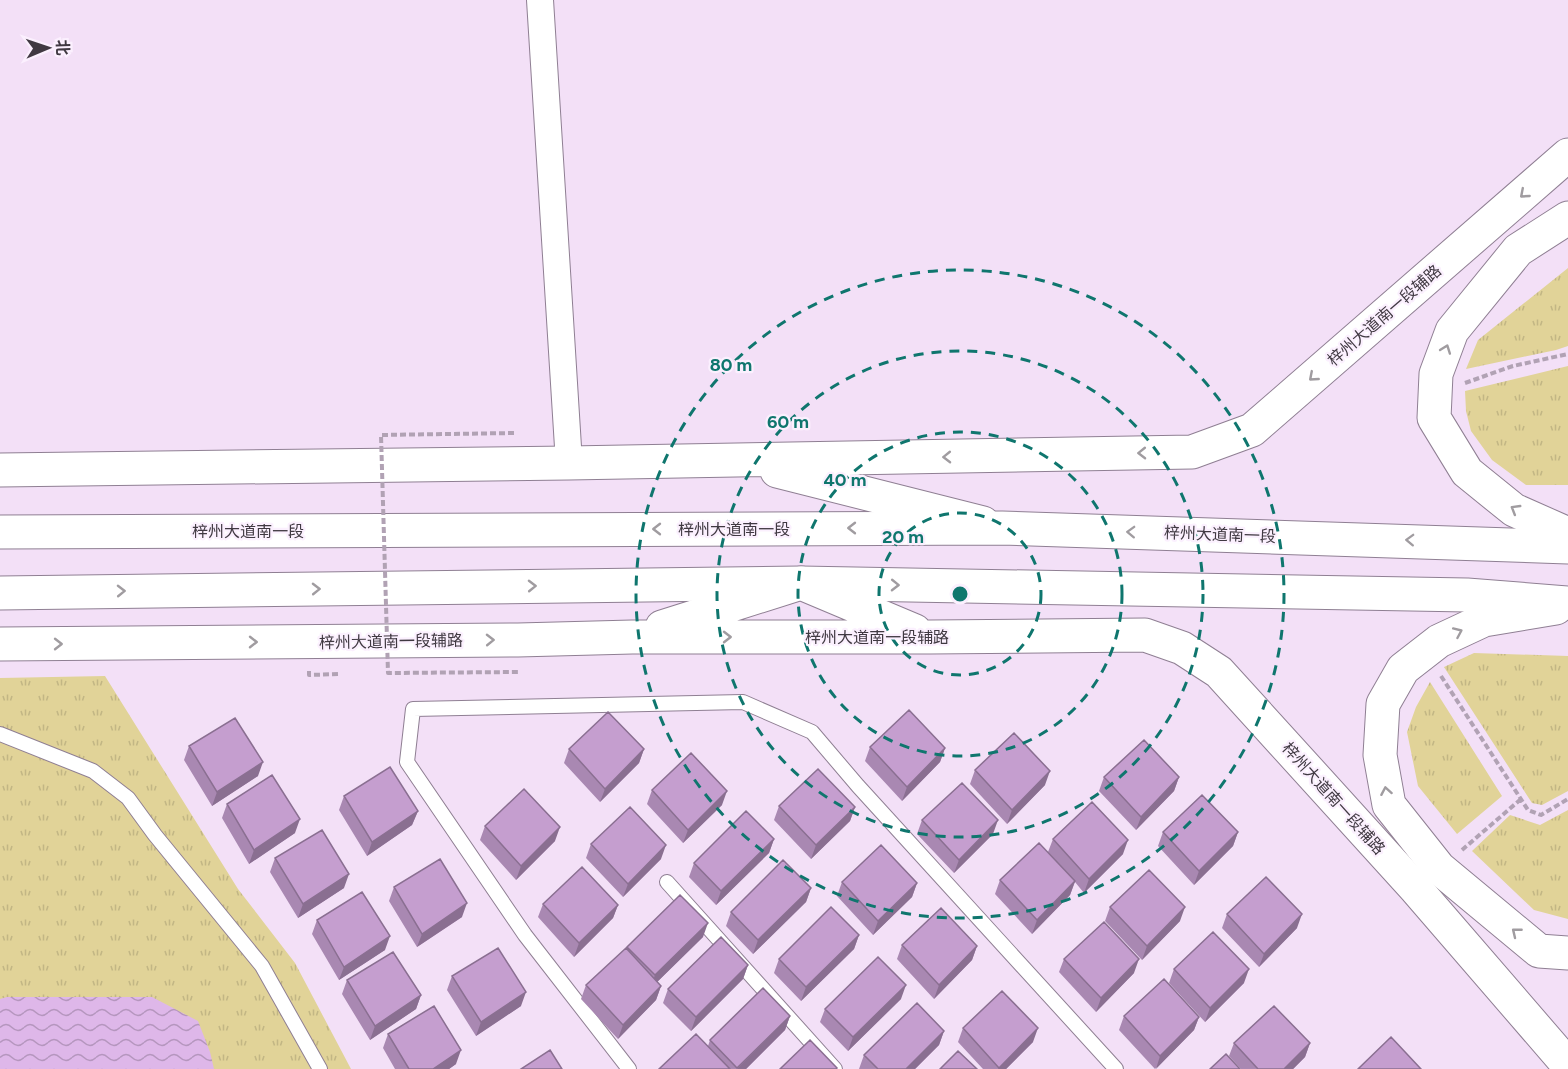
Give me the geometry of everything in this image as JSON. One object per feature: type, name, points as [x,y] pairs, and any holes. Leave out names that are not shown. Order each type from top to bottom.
[{"type":"main road","name":"梓州大道南一段辅路","points":[[0,470],[735,461],[1192,452],[1252,430],[1568,155]]},
{"type":"main road","points":[[1568,218],[1518,250],[1452,331],[1436,374],[1434,418],[1467,472],[1514,510],[1568,534]]},
{"type":"main road","points":[[735,461],[1002,528]]},
{"type":"main road","name":"梓州大道南一段","points":[[0,532],[1002,528],[1568,547]]},
{"type":"main road","points":[[0,593],[801,583],[1467,596],[1568,604]]},
{"type":"main road","points":[[632,637],[801,583],[930,637]]},
{"type":"main road","points":[[1568,604],[1484,620],[1439,641],[1403,669],[1383,704],[1380,754],[1389,805],[1439,868],[1539,951],[1568,953]]},
{"type":"main road","name":"梓州大道南一段辅路","points":[[0,644],[632,637],[1145,635],[1182,648],[1219,672],[1416,889],[1568,1065]]},
{"type":"street","points":[[540,0],[569,463]]},
{"type":"lane","points":[[629,1069],[525,935],[407,762],[413,709],[743,702],[812,732],[858,786],[1116,1069]]},
{"type":"lane","points":[[0,734],[93,771],[128,798],[155,835],[262,966],[320,1069]]},
{"type":"lane","points":[[667,882],[835,1069]]},
{"type":"path","points":[[1455,386],[1513,366],[1568,354]]},
{"type":"path","points":[[514,433],[381,435],[388,673],[518,672]]},
{"type":"path","points":[[1438,673],[1528,810],[1541,815],[1568,799]]},
{"type":"path","points":[[1457,854],[1521,800]]},
{"type":"green space","points":[[1568,268],[1568,346],[1466,369],[1478,340]]},
{"type":"green space","points":[[1568,366],[1568,485],[1526,485],[1492,460],[1471,431],[1466,411],[1465,391]]},
{"type":"green space","points":[[1474,653],[1568,656],[1568,791],[1542,805],[1532,803],[1444,667]]},
{"type":"green space","points":[[105,676],[238,889],[295,963],[351,1069],[0,1069],[0,678]]},
{"type":"green space","points":[[1430,682],[1502,796],[1457,834],[1418,786],[1407,732],[1416,707]]},
{"type":"green space","points":[[1568,810],[1568,919],[1534,910],[1472,851],[1510,815],[1540,825]]},
{"type":"water","points":[[7,997],[152,997],[198,1021],[214,1069],[0,1069],[0,999]]},
{"type":"building","points":[[909,710],[945,748],[907,787],[870,747]]},
{"type":"building","points":[[608,712],[644,749],[605,789],[569,749]]},
{"type":"building","points":[[235,718],[263,762],[217,792],[189,746]]},
{"type":"building","points":[[1014,733],[1050,771],[1012,810],[975,770]]},
{"type":"building","points":[[1144,740],[1179,777],[1141,817],[1104,777]]},
{"type":"building","points":[[691,753],[727,791],[688,830],[652,790]]},
{"type":"building","points":[[390,767],[418,811],[372,842],[344,796]]},
{"type":"building","points":[[818,769],[855,807],[816,845],[779,806]]},
{"type":"building","points":[[272,775],[300,819],[254,850],[227,804]]},
{"type":"building","points":[[962,783],[998,820],[959,860],[922,820]]},
{"type":"building","points":[[524,789],[560,827],[521,866],[485,826]]},
{"type":"building","points":[[1202,795],[1238,832],[1199,871],[1163,832]]},
{"type":"building","points":[[1092,802],[1128,840],[1089,879],[1053,839]]},
{"type":"building","points":[[630,807],[666,845],[628,884],[591,844]]},
{"type":"building","points":[[746,811],[774,839],[721,891],[694,863]]},
{"type":"building","points":[[322,830],[349,874],[303,904],[275,858]]},
{"type":"building","points":[[1039,843],[1075,881],[1037,920],[1000,880]]},
{"type":"building","points":[[881,845],[917,883],[878,921],[842,882]]},
{"type":"building","points":[[440,859],[467,903],[422,934],[394,887]]},
{"type":"building","points":[[783,860],[811,888],[758,940],[731,912]]},
{"type":"building","points":[[582,867],[618,905],[579,943],[543,904]]},
{"type":"building","points":[[1149,870],[1185,907],[1147,946],[1110,907]]},
{"type":"building","points":[[1266,877],[1302,914],[1264,954],[1227,914]]},
{"type":"building","points":[[362,892],[390,936],[344,967],[317,920]]},
{"type":"building","points":[[680,895],[708,923],[655,975],[627,947]]},
{"type":"building","points":[[831,907],[859,935],[806,987],[779,959]]},
{"type":"building","points":[[941,908],[977,946],[939,985],[902,945]]},
{"type":"building","points":[[1104,922],[1139,959],[1101,998],[1064,959]]},
{"type":"building","points":[[1213,932],[1249,969],[1210,1008],[1174,969]]},
{"type":"building","points":[[721,937],[748,965],[696,1017],[668,989]]},
{"type":"building","points":[[498,948],[526,992],[481,1022],[452,976]]},
{"type":"building","points":[[626,948],[661,986],[623,1025],[586,985]]},
{"type":"building","points":[[393,952],[421,995],[375,1026],[347,980]]},
{"type":"building","points":[[878,957],[906,985],[853,1037],[825,1009]]},
{"type":"building","points":[[1164,979],[1199,1017],[1160,1056],[1124,1016]]},
{"type":"building","points":[[763,988],[790,1016],[737,1068],[710,1040]]},
{"type":"building","points":[[1002,991],[1038,1028],[999,1068],[963,1028]]},
{"type":"building","points":[[917,1003],[944,1031],[906,1069],[878,1069],[864,1055]]},
{"type":"building","points":[[434,1006],[461,1050],[433,1069],[409,1069],[388,1034]]},
{"type":"building","points":[[1274,1006],[1310,1043],[1284,1069],[1258,1069],[1234,1043]]},
{"type":"building","points":[[696,1034],[730,1069],[659,1069]]},
{"type":"building","points":[[1391,1037],[1421,1069],[1358,1069]]},
{"type":"building","points":[[810,1040],[836,1069],[780,1069]]},
{"type":"building","points":[[550,1050],[562,1069],[521,1069]]},
{"type":"building","points":[[958,1051],[977,1069],[940,1069]]},
{"type":"building","points":[[1226,1054],[1240,1069],[1210,1069]]}]
